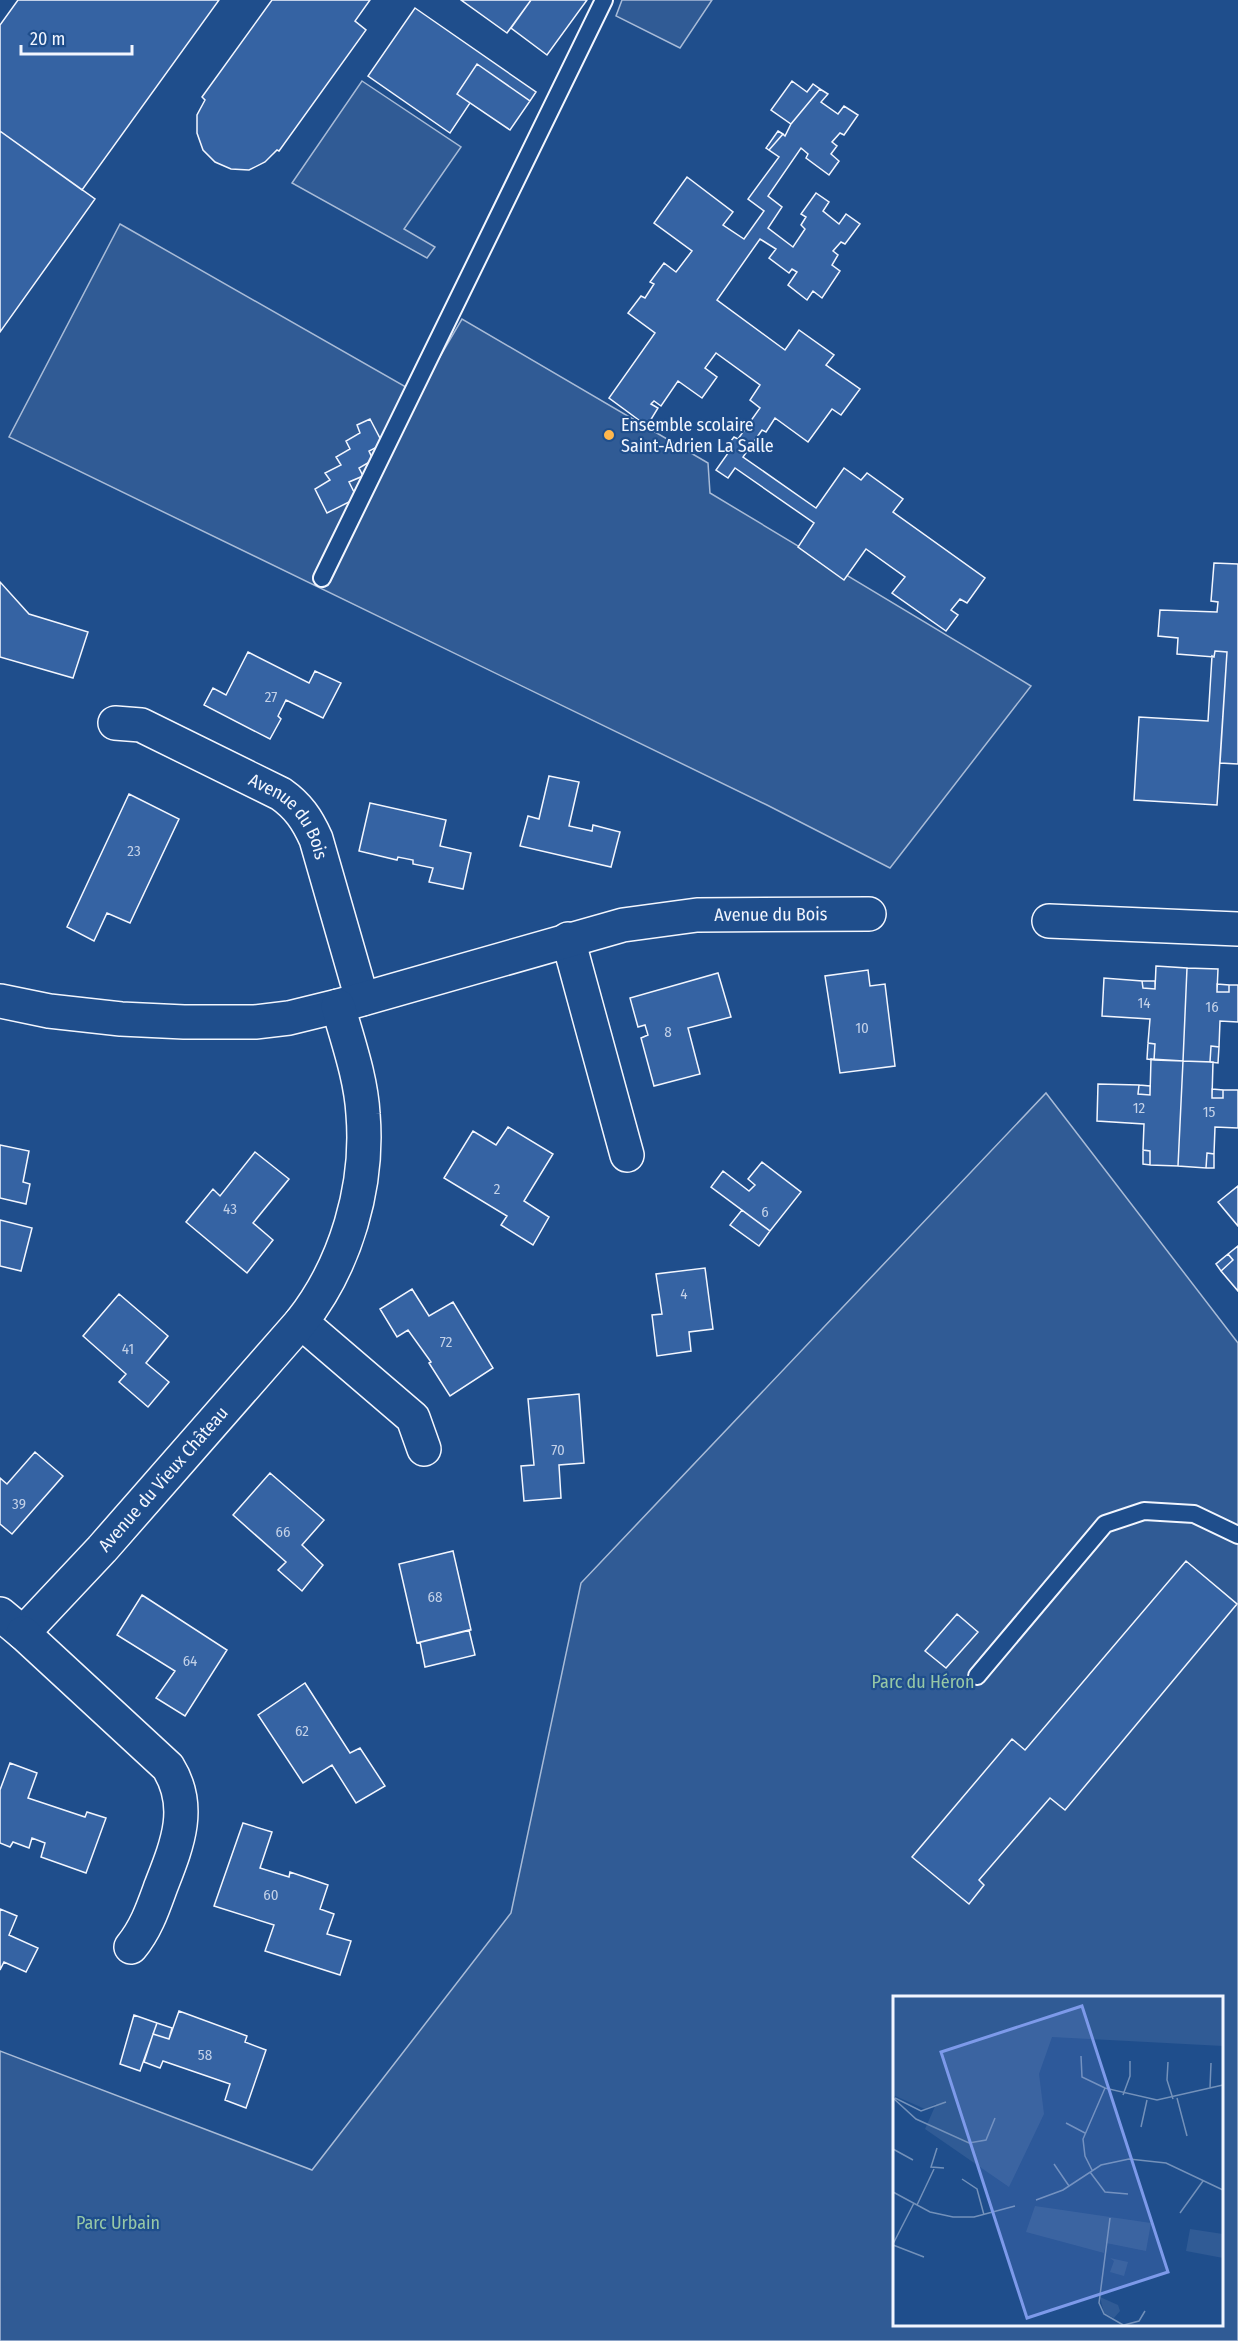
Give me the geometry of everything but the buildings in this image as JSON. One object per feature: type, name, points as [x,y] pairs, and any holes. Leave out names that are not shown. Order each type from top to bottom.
[{"type":"street","name":"Avenue du Bois","points":[[115,723],[141,725],[281,794],[295,804],[307,820],[316,839],[350,1003]]},
{"type":"street","name":"Avenue du Bois","points":[[0,1001],[85,1016],[184,1022],[255,1022],[289,1018],[350,1003],[623,925],[697,915],[869,914]]},
{"type":"street","points":[[1049,921],[1238,929]]},
{"type":"street","points":[[568,939],[627,1155]]},
{"type":"street","name":"Avenue du Vieux Château","points":[[131,1947],[144,1931],[178,1841],[182,1808],[175,1778],[168,1767],[11,1623],[109,1540],[315,1304],[341,1256],[352,1222],[360,1175],[363,1114],[350,1003]]},
{"type":"street","points":[[301,1322],[413,1418],[424,1449]]},
{"type":"lane","points":[[322,578],[604,0]]},
{"type":"lane","points":[[977,1676],[1105,1524],[1144,1511],[1194,1514],[1238,1535]]},
{"type":"shaded area","points":[[622,0],[712,0],[680,48],[616,16]]},
{"type":"shaded area","points":[[362,81],[461,147],[404,229],[435,247],[427,258],[292,183]]},
{"type":"shaded area","points":[[120,224],[418,394],[462,319],[708,463],[710,493],[1031,686],[890,868],[767,805],[9,437]]},
{"type":"shaded area","name":"Parc du Héron","points":[[1046,1093],[1238,1343],[1238,2341],[0,2341],[0,2051],[312,2170],[511,1913],[581,1583]]},
{"type":"place","name":"Ensemble scolaire Saint-Adrien La Salle","points":[[609,435]]},
{"type":"park label","name":"Parc Urbain","points":[[118,2223]]}]
